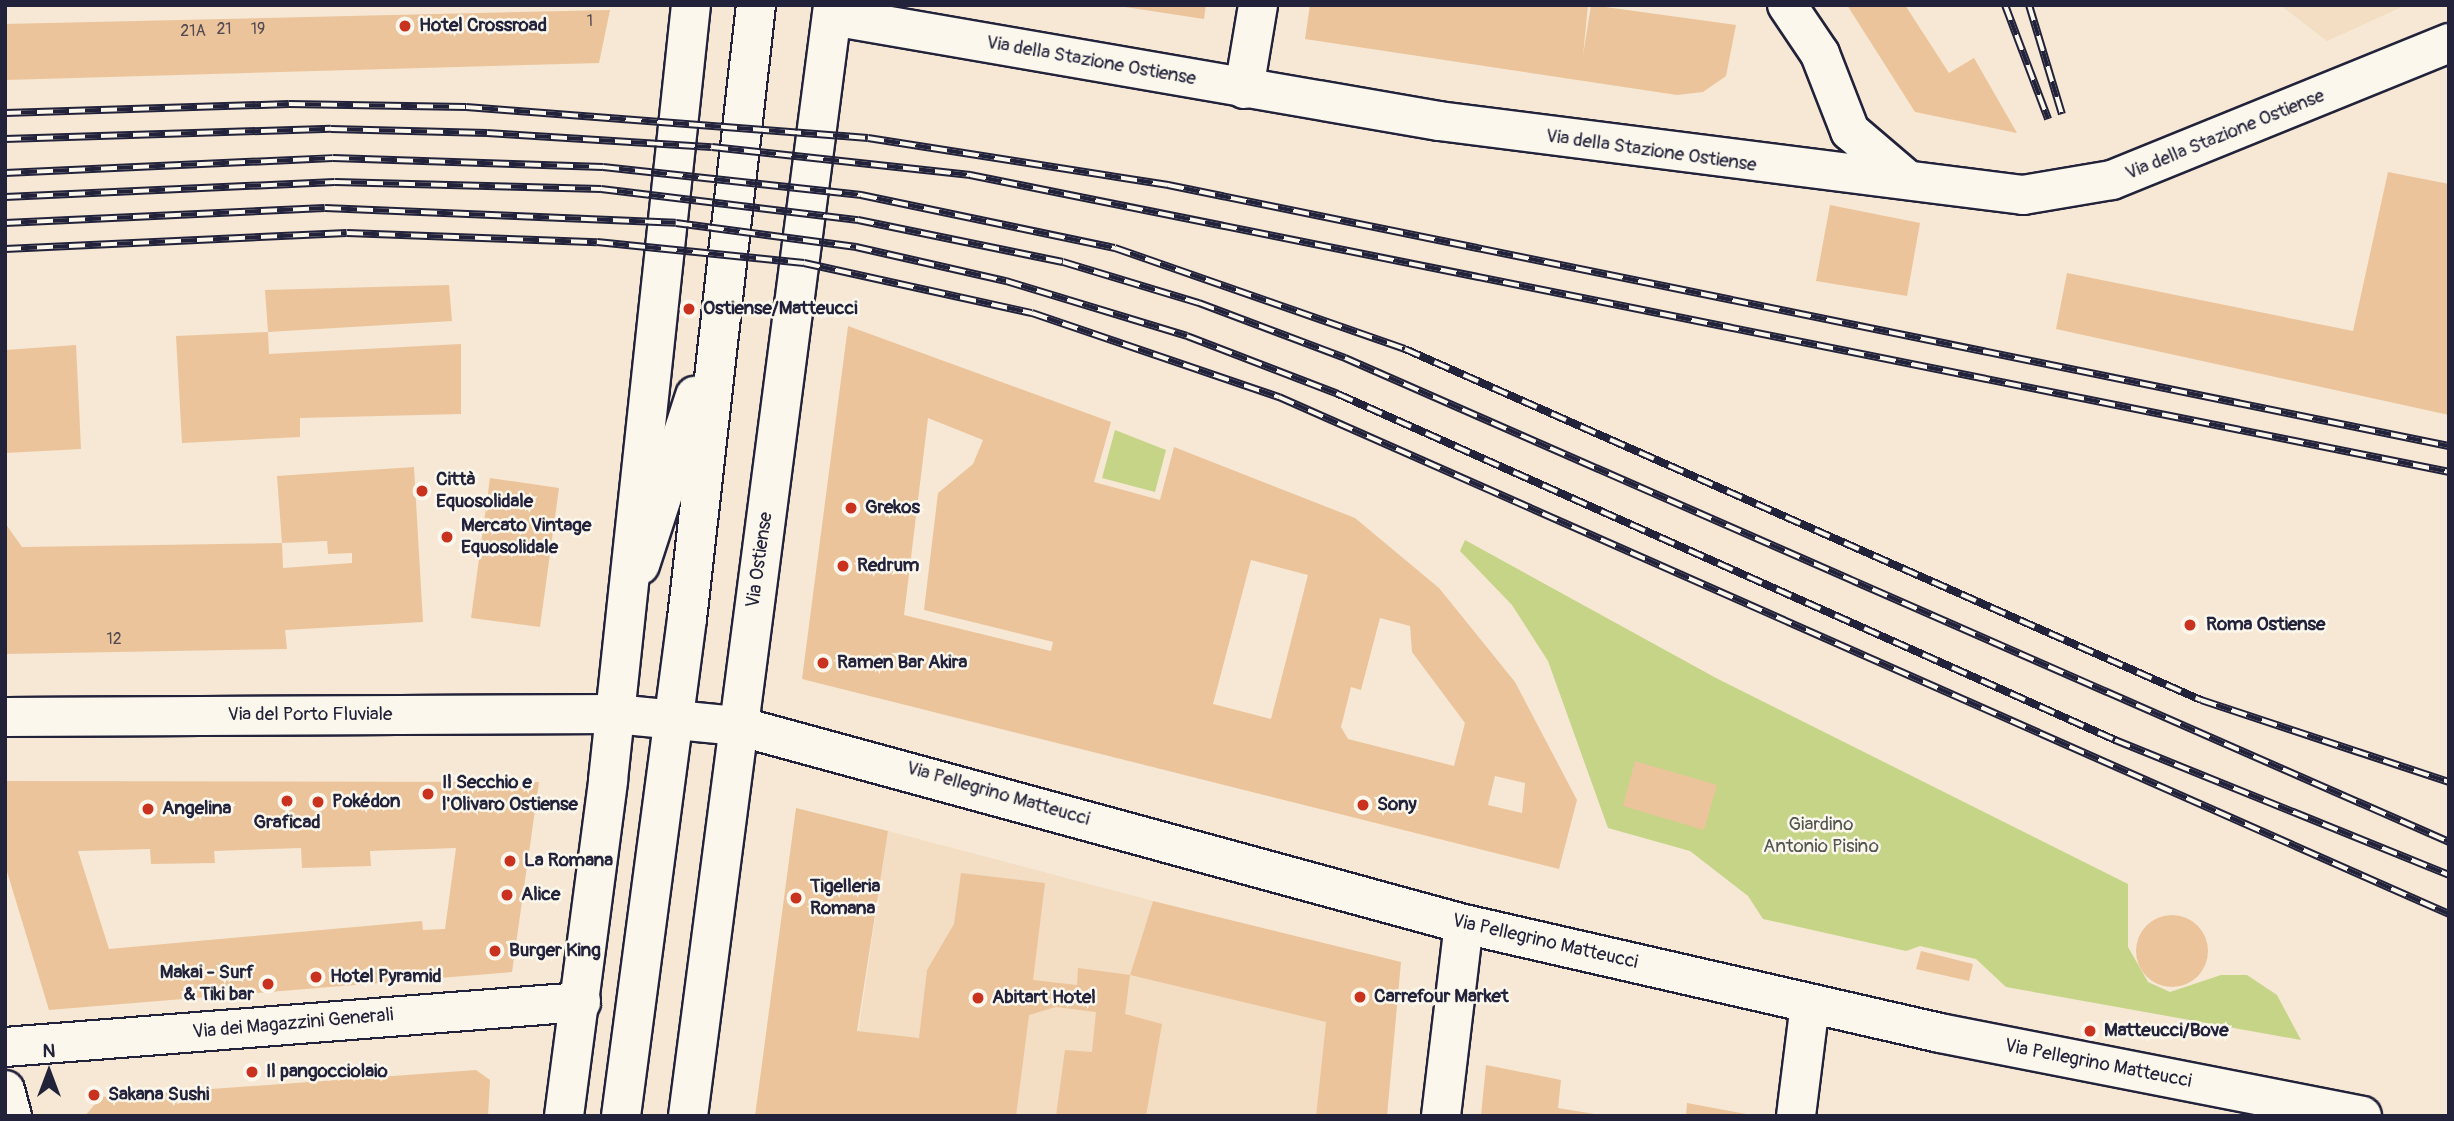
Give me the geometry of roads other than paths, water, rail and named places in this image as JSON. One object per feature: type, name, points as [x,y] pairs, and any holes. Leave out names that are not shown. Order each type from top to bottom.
[{"type":"street","points":[[564,1116],[581,1002],[615,714],[691,5]]},
{"type":"street","points":[[621,1116],[673,717],[756,5]]},
{"type":"street","points":[[1244,89],[1258,5]]},
{"type":"street","points":[[1787,5],[1819,54],[1850,131],[1909,181]]},
{"type":"street","name":"Via della Stazione Ostiense","points":[[832,11],[1244,89],[1660,154],[2023,195],[2094,186],[2449,43]]},
{"type":"street","name":"Via Ostiense","points":[[688,1116],[832,11]]},
{"type":"street","points":[[626,611],[716,331]]},
{"type":"street","points":[[615,714],[673,717]]},
{"type":"street","name":"Via del Porto Fluviale","points":[[5,716],[615,714]]},
{"type":"street","name":"Via Pellegrino Matteucci","points":[[673,717],[738,726],[1464,923],[1810,1004],[2362,1116]]},
{"type":"street","points":[[1441,1116],[1464,923]]},
{"type":"street","name":"Via dei Magazzini Generali","points":[[5,1047],[581,1002]]},
{"type":"street","points":[[1796,1116],[1810,1004]]},
{"type":"street","points":[[5,1090],[12,1116]]},
{"type":"railway","points":[[2005,5],[2048,119]]},
{"type":"railway","points":[[2029,5],[2062,114]]},
{"type":"railway","points":[[5,113],[289,104],[466,107],[868,138],[1168,185],[2449,446]]},
{"type":"railway","points":[[5,139],[331,129],[487,133],[712,147],[970,175],[2449,472]]},
{"type":"railway","points":[[5,173],[333,158],[603,167],[861,195],[1115,248],[1405,349],[2201,700],[2449,782]]},
{"type":"railway","points":[[5,197],[335,182],[601,189],[858,220],[1063,262],[1199,303],[1345,358],[2449,842]]},
{"type":"railway","points":[[5,223],[325,208],[676,223],[856,247],[1006,281],[1187,336],[1338,394],[2115,740],[2449,875]]},
{"type":"railway","points":[[5,249],[347,233],[597,242],[804,263],[1032,313],[1279,397],[2449,914]]},
{"type":"place","name":"Hotel Crossroad","points":[[405,26]]},
{"type":"place","name":"Ostiense/Matteucci","points":[[689,309]]},
{"type":"place","name":"Città Equosolidale","points":[[422,491]]},
{"type":"place","name":"Grekos","points":[[851,508]]},
{"type":"place","name":"Mercato Vintage Equosolidale","points":[[447,537]]},
{"type":"place","name":"Redrum","points":[[843,566]]},
{"type":"place","name":"Roma Ostiense","points":[[2190,625]]},
{"type":"place","name":"Ramen Bar Akira","points":[[823,663]]},
{"type":"place","name":"Il Secchio e l'Olivaro Ostiense","points":[[428,794]]},
{"type":"place","name":"Graficad","points":[[287,801]]},
{"type":"place","name":"Pokédon","points":[[318,802]]},
{"type":"place","name":"Sony","points":[[1363,805]]},
{"type":"place","name":"Angelina","points":[[148,809]]},
{"type":"place","name":"La Romana","points":[[510,861]]},
{"type":"place","name":"Alice","points":[[507,895]]},
{"type":"place","name":"Tigelleria Romana","points":[[796,898]]},
{"type":"place","name":"Burger King","points":[[495,951]]},
{"type":"place","name":"Hotel Pyramid","points":[[316,977]]},
{"type":"place","name":"Makai - Surf & Tiki bar","points":[[268,984]]},
{"type":"place","name":"Carrefour Market","points":[[1360,997]]},
{"type":"place","name":"Abitart Hotel","points":[[978,998]]},
{"type":"place","name":"Matteucci/Bove","points":[[2090,1031]]},
{"type":"place","name":"Il pangocciolaio","points":[[252,1072]]},
{"type":"place","name":"Sakana Sushi","points":[[94,1095]]},
{"type":"park label","name":"Giardino Antonio Pisino","points":[[1821,836]]}]
